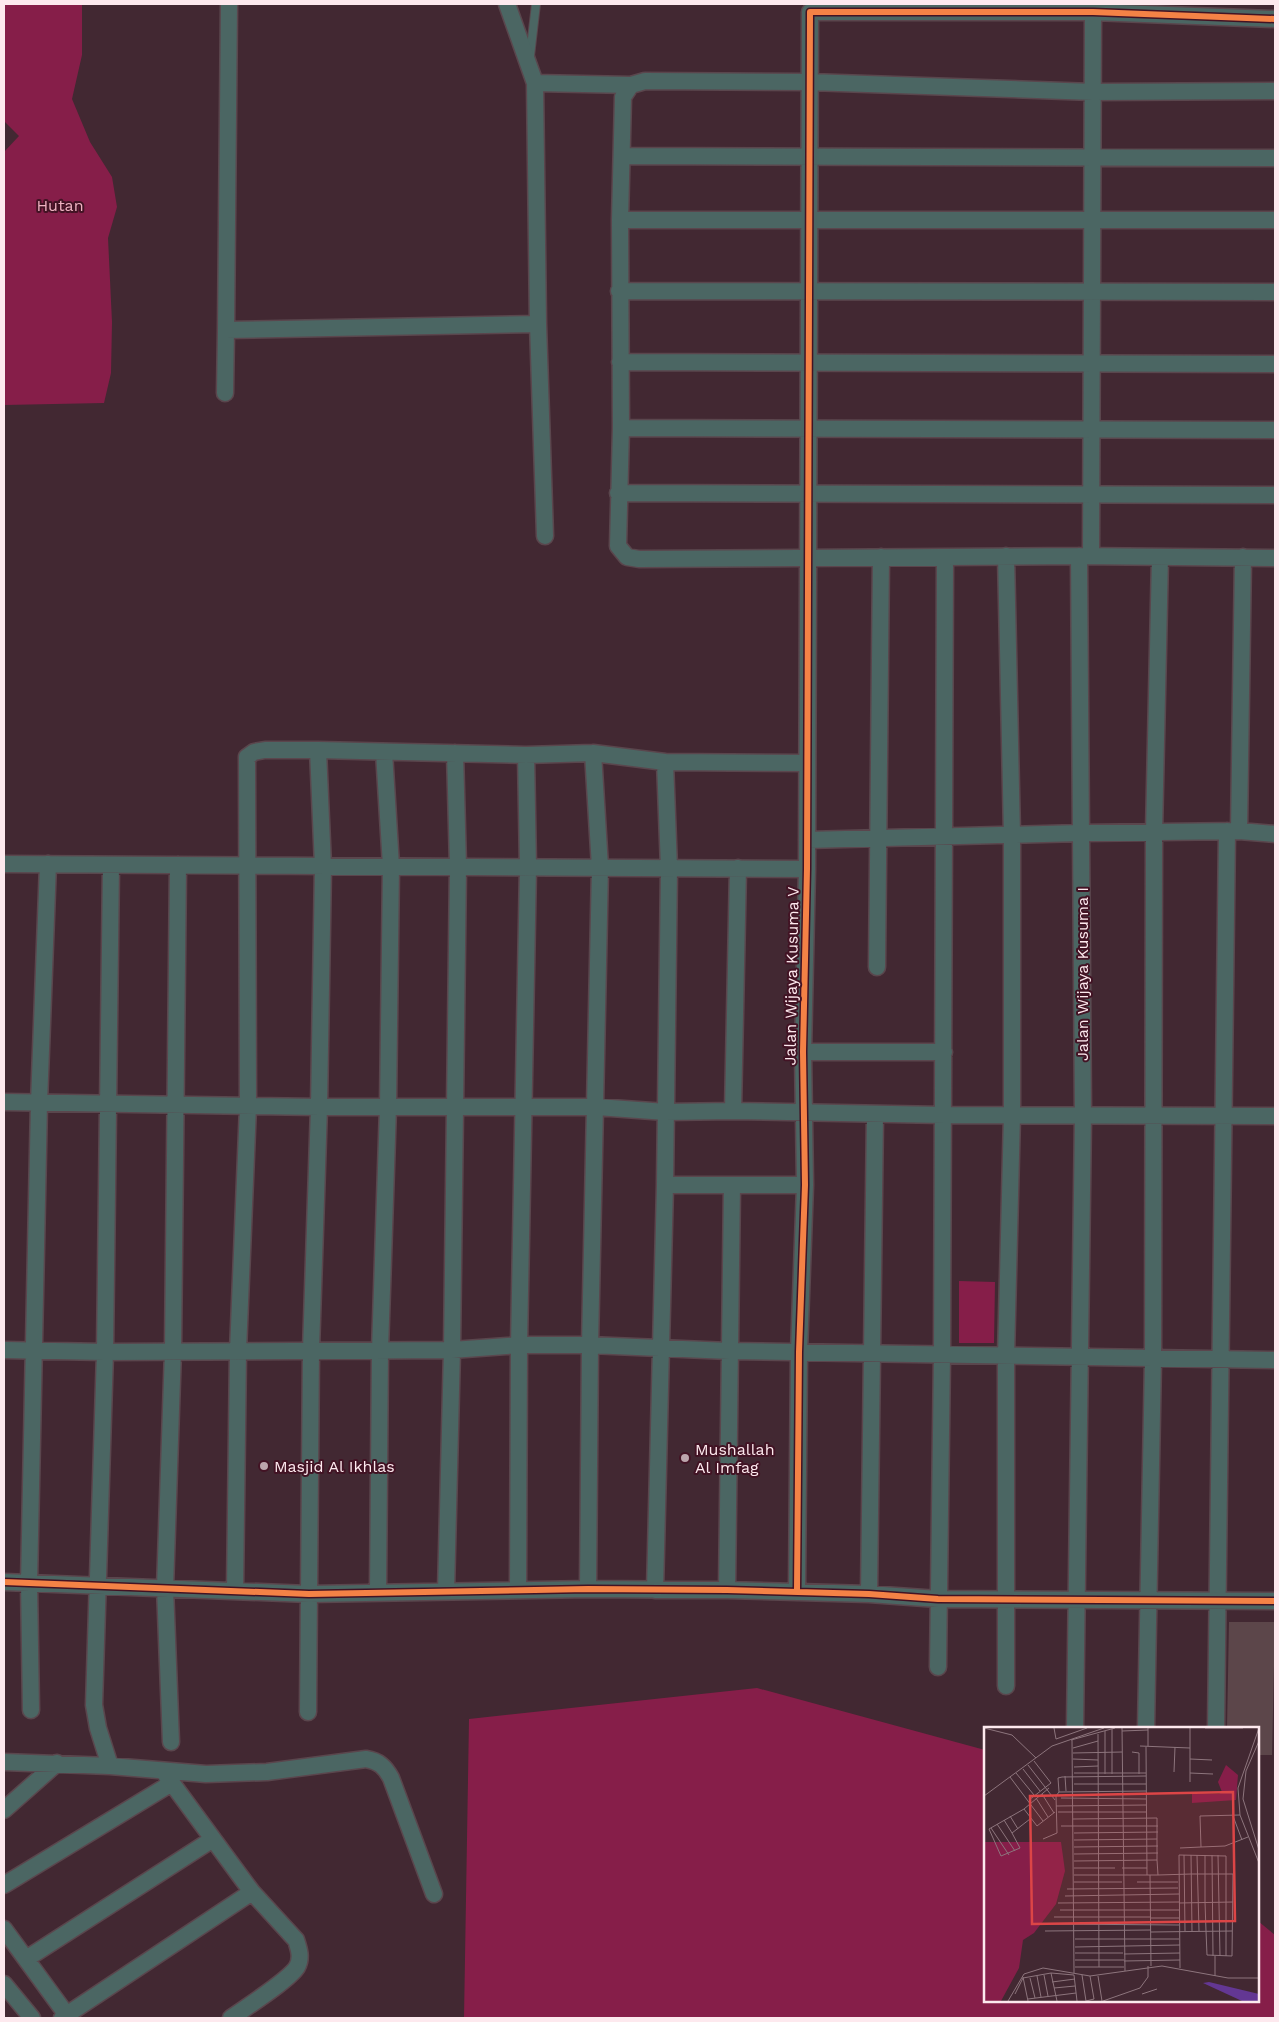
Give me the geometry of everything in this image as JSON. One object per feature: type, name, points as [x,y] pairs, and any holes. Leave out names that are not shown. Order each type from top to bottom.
[{"type":"street","points":[[225,392],[231,4]]},
{"type":"street","points":[[507,4],[529,63],[534,83],[544,536]]},
{"type":"street","name":"Jalan Wijaya Kusuma V","points":[[797,1591],[799,1352],[805,1184],[803,1052],[807,869],[810,12],[1093,12]]},
{"type":"street","points":[[1093,12],[1275,19]]},
{"type":"street","name":"Jalan Wijaya Kusuma I","points":[[1075,1727],[1083,1116],[1081,833],[1085,556],[1091,495],[1093,12]]},
{"type":"street","points":[[534,83],[631,85],[645,81],[810,82],[1092,92],[1275,91]]},
{"type":"street","points":[[631,85],[623,97],[620,220],[621,428],[618,546],[622,553],[633,558],[945,558],[1006,556],[1275,558]]},
{"type":"street","points":[[622,156],[1275,158]]},
{"type":"street","points":[[620,220],[1092,222],[1275,220]]},
{"type":"street","points":[[619,291],[1275,292]]},
{"type":"street","points":[[226,330],[538,324]]},
{"type":"street","points":[[620,362],[1275,364]]},
{"type":"street","points":[[621,428],[1275,430]]},
{"type":"street","points":[[618,493],[1275,496]]},
{"type":"street","points":[[1006,556],[1012,835],[1012,1115],[1006,1356],[1006,1686]]},
{"type":"street","points":[[877,967],[881,557]]},
{"type":"street","points":[[1146,1727],[1150,1602],[1153,1360],[1154,832],[1160,557]]},
{"type":"street","points":[[1216,1727],[1222,1360],[1222,1117],[1243,557]]},
{"type":"street","points":[[938,1667],[944,1052],[945,558]]},
{"type":"street","points":[[235,1591],[238,1350],[248,1106],[246,864],[248,757],[254,752],[264,750],[318,750],[526,755],[593,754],[665,762],[807,763]]},
{"type":"street","points":[[308,1712],[311,1350],[320,1107],[322,866],[318,750]]},
{"type":"street","points":[[378,1592],[380,1350],[388,1107],[391,866],[384,752]]},
{"type":"street","points":[[446,1591],[452,1350],[458,866],[455,753]]},
{"type":"street","points":[[588,1589],[590,1345],[597,1108],[600,867],[593,754]]},
{"type":"street","points":[[518,1590],[519,1345],[528,867],[526,755]]},
{"type":"street","points":[[655,1590],[665,1184],[669,868],[665,762]]},
{"type":"street","points":[[807,840],[1154,832],[1233,831],[1275,834]]},
{"type":"street","points":[[4,864],[246,864],[807,869]]},
{"type":"street","points":[[31,1710],[29,1584],[39,1103],[48,864]]},
{"type":"street","points":[[171,1742],[164,1588],[173,1350],[178,864]]},
{"type":"street","points":[[110,1766],[96,1722],[94,1705],[96,1587],[105,1352],[111,865]]},
{"type":"street","points":[[733,1111],[738,868]]},
{"type":"street","points":[[803,1052],[944,1052]]},
{"type":"street","points":[[4,1102],[320,1107],[597,1108],[666,1112],[1275,1116]]},
{"type":"street","points":[[870,1594],[875,1114]]},
{"type":"street","points":[[665,1184],[805,1184]]},
{"type":"street","points":[[727,1590],[732,1184]]},
{"type":"street","points":[[4,1350],[34,1352],[452,1350],[519,1345],[590,1345],[661,1347],[729,1352],[1153,1360],[1275,1360]]},
{"type":"street","points":[[4,1582],[309,1594],[588,1589],[727,1590],[870,1594],[938,1599],[1150,1602],[1275,1601]]},
{"type":"street","points":[[4,1762],[110,1766],[168,1777],[252,1773],[366,1758],[375,1760],[382,1764],[391,1778],[434,1894]]},
{"type":"street","points":[[4,1810],[57,1764]]},
{"type":"street","points":[[168,1777],[252,1892],[296,1940],[300,1958],[293,1972],[230,2018]]},
{"type":"street","points":[[4,1885],[168,1777]]},
{"type":"street","points":[[26,1959],[213,1839]]},
{"type":"street","points":[[4,1929],[66,2017],[252,1892]]},
{"type":"street","points":[[4,1984],[32,2018]]},
{"type":"lane","points":[[529,63],[536,4]]},
{"type":"green space","name":"Hutan","points":[[4,4],[82,4],[82,55],[72,99],[90,142],[112,177],[117,207],[108,238],[112,322],[111,373],[104,403],[4,405],[4,152],[19,136],[4,121]]},
{"type":"green space","points":[[959,1281],[995,1282],[994,1343],[959,1343]]},
{"type":"green space","points":[[757,1688],[984,1750],[984,2002],[1259,2002],[1259,1922],[1275,1935],[1275,2018],[464,2018],[469,1719]]},
{"type":"building","points":[[1229,1622],[1275,1622],[1272,1755],[1259,1755],[1259,1727],[1227,1727]]},
{"type":"cycle path","points":[[797,1591],[799,1352],[805,1185],[803,1052],[807,869],[810,12],[1093,12],[1275,19]]},
{"type":"cycle path","points":[[4,1582],[309,1594],[588,1589],[727,1590],[869,1594],[938,1599],[1275,1601]]},
{"type":"place","name":"Mushallah Al Imfag","points":[[685,1458]]},
{"type":"place","name":"Masjid Al Ikhlas","points":[[264,1466]]}]
